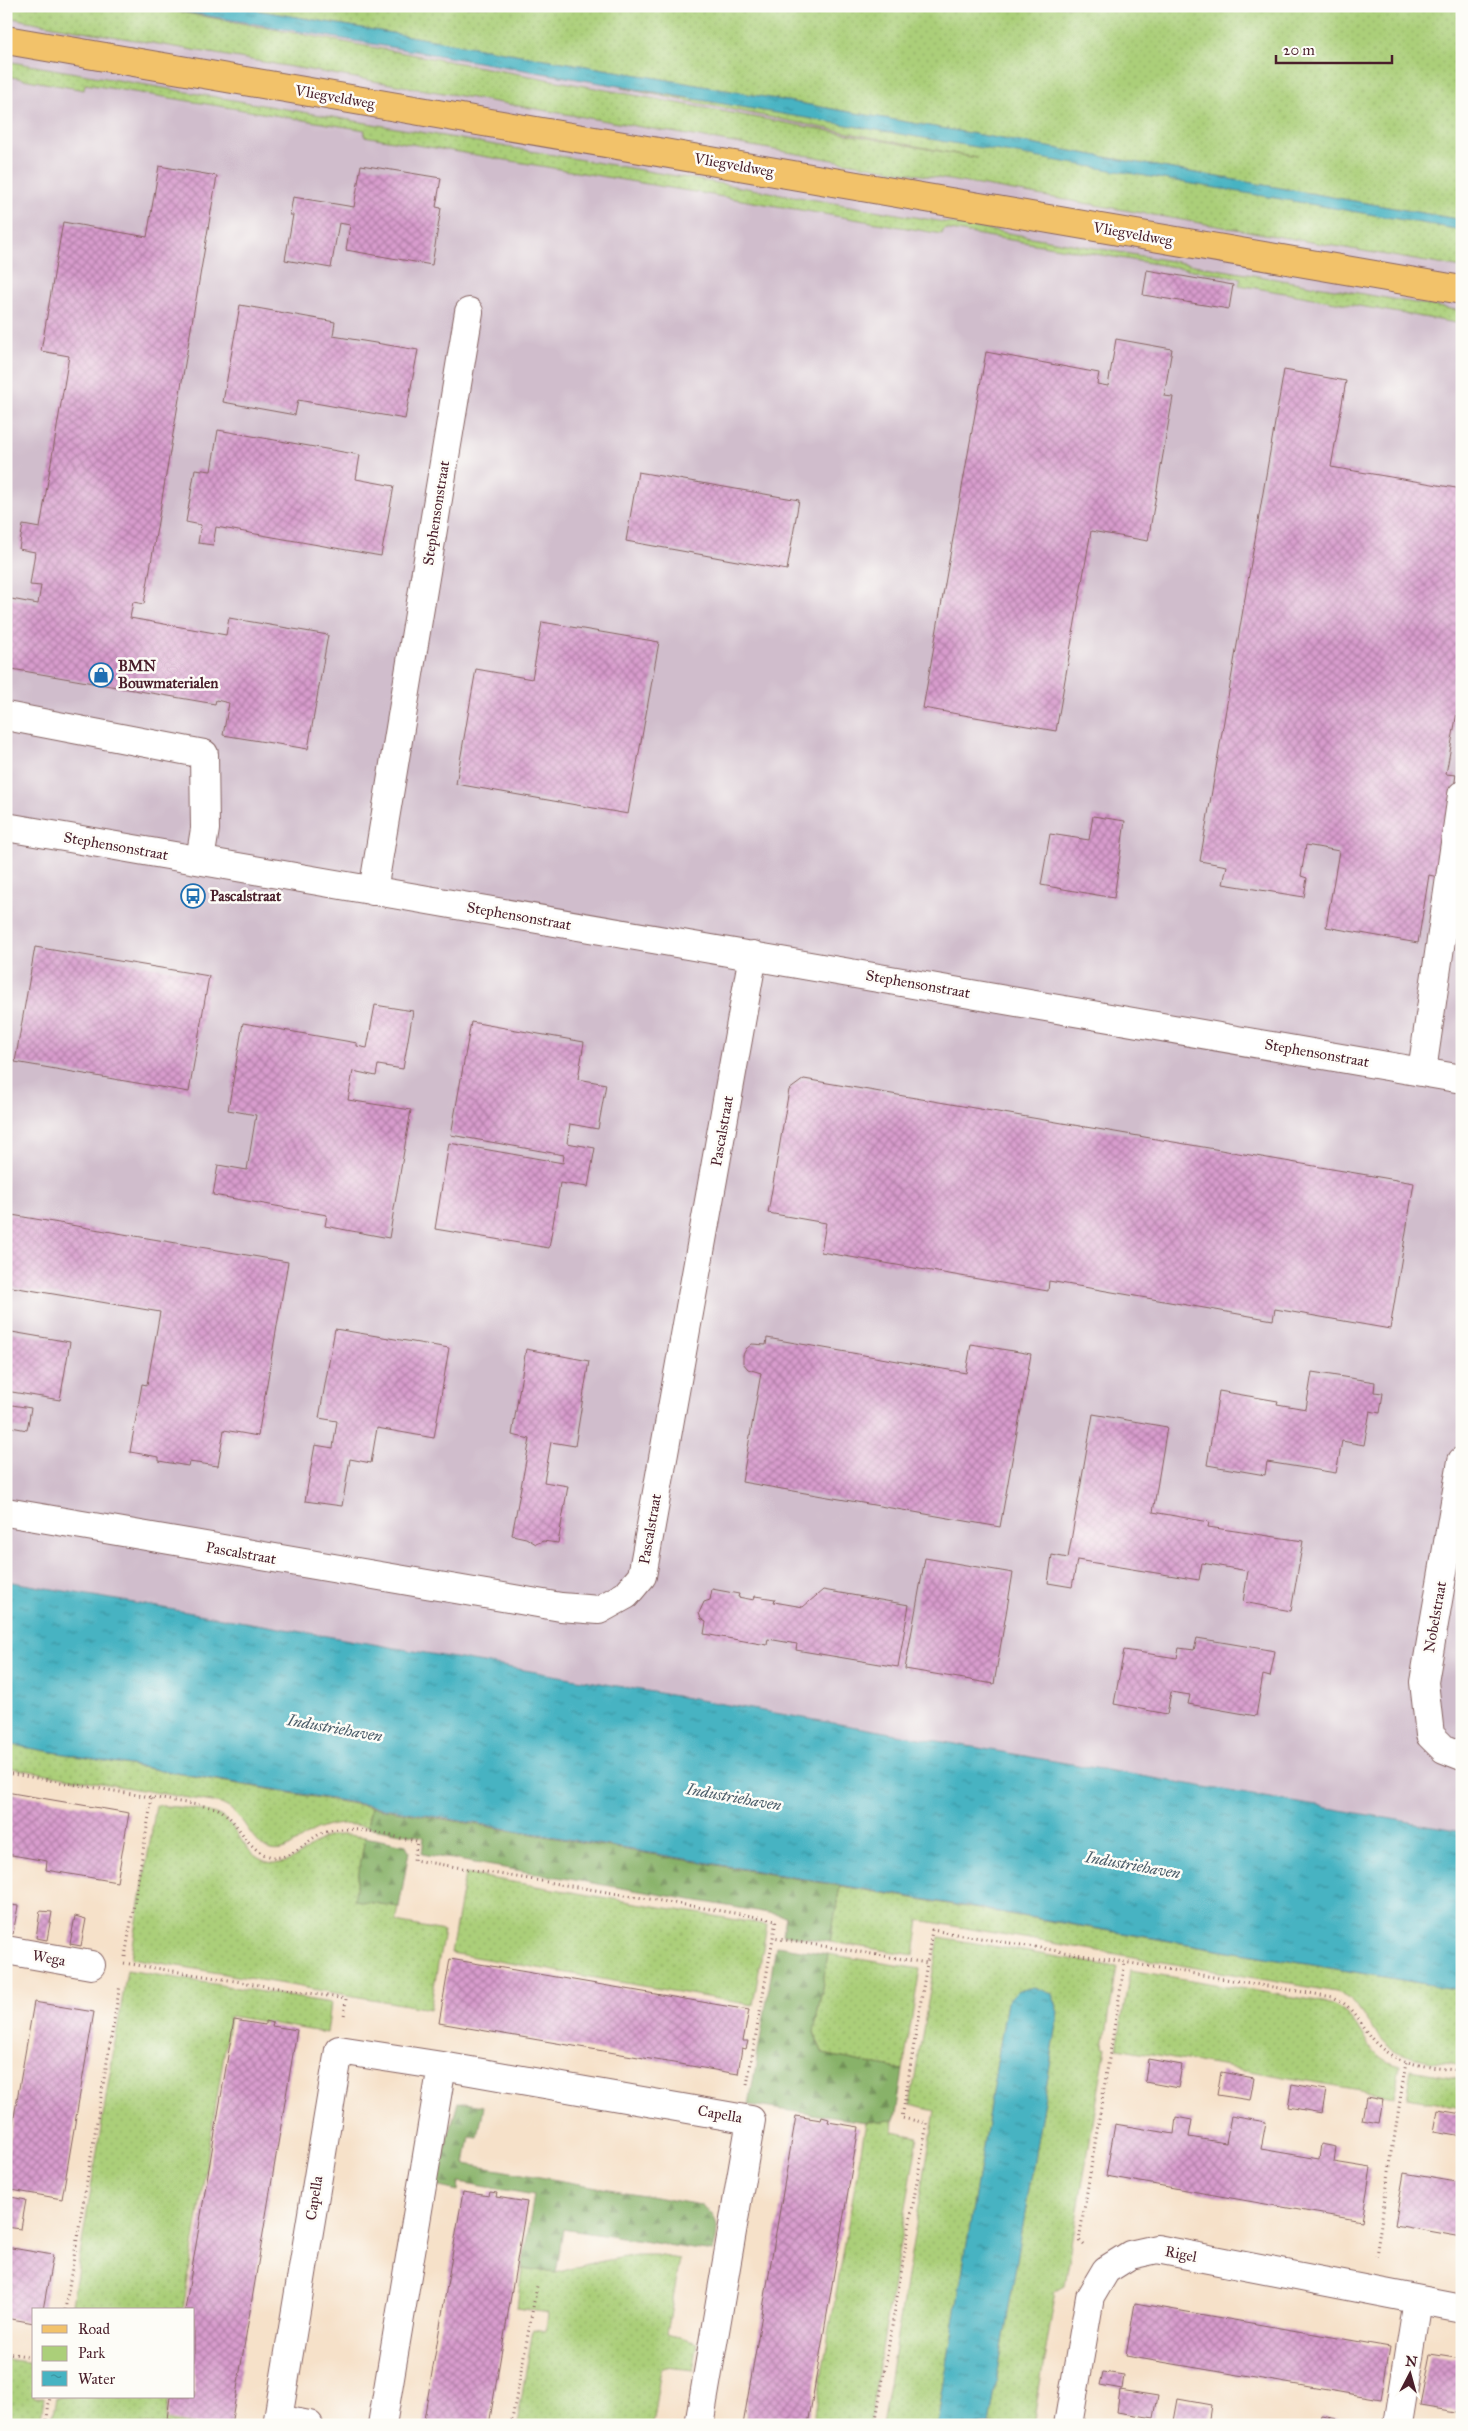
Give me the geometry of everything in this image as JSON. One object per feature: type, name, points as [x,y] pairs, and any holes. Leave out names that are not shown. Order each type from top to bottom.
[{"type":"main road","name":"Vliegveldweg","points":[[6,40],[1462,290]]},
{"type":"street","name":"Stephensonstraat","points":[[374,891],[469,312]]},
{"type":"street","points":[[6,716],[204,754],[205,829],[200,860]]},
{"type":"street","points":[[1422,1071],[1462,795]]},
{"type":"street","name":"Stephensonstraat","points":[[6,827],[1462,1078]]},
{"type":"street","name":"Pascalstraat","points":[[6,1512],[561,1607],[599,1610],[626,1595],[642,1576],[753,955]]},
{"type":"street","name":"Nobelstraat","points":[[1462,1461],[1424,1682],[1430,1735],[1444,1749],[1462,1756]]},
{"type":"street","name":"Wega","points":[[6,1950],[91,1965]]},
{"type":"street","name":"Capella","points":[[309,2425],[278,2419],[339,2050],[751,2120],[699,2425]]},
{"type":"street","points":[[382,2425],[442,2066]]},
{"type":"street","name":"Rigel","points":[[1068,2425],[1090,2297],[1106,2270],[1130,2255],[1158,2249],[1462,2308]]},
{"type":"street","points":[[1398,2425],[1418,2300]]},
{"type":"path","points":[[6,1773],[216,1808],[224,1812],[236,1823],[252,1845],[267,1856],[283,1857],[325,1832],[349,1830],[417,1841],[414,1860],[776,1920],[741,2118]]},
{"type":"path","points":[[123,1969],[152,1798]]},
{"type":"path","points":[[875,2425],[927,2123],[902,2118],[932,1930],[1333,1997],[1347,2004],[1353,2010],[1379,2047],[1391,2056],[1406,2062],[1462,2071]]},
{"type":"path","points":[[773,1938],[927,1963]]},
{"type":"path","points":[[1106,2270],[1078,2240],[1125,1962]]},
{"type":"path","points":[[124,1963],[346,1999],[339,2050]]},
{"type":"path","points":[[65,2308],[121,1979]]},
{"type":"path","points":[[1371,2290],[1406,2062]]},
{"type":"path","points":[[511,2425],[537,2286]]},
{"type":"path","points":[[6,2353],[32,2357]]},
{"type":"path","points":[[46,2425],[50,2398]]},
{"type":"shaded area","points":[[6,6],[1462,6],[1462,1836],[6,1601]]},
{"type":"green space","points":[[6,6],[147,6],[977,158],[621,88],[759,109],[1462,230],[1462,268],[65,28],[6,17]]},
{"type":"green space","points":[[232,6],[1462,6],[1462,220],[657,78]]},
{"type":"green space","points":[[6,61],[1462,311],[1462,324],[1239,285],[1241,278],[944,229],[942,234],[364,136],[365,130],[85,84],[84,90],[6,76]]},
{"type":"green space","points":[[6,1744],[371,1807],[367,1827],[343,1824],[325,1827],[316,1830],[288,1848],[278,1851],[270,1850],[257,1841],[233,1811],[218,1803],[6,1767]]},
{"type":"green space","points":[[156,1805],[214,1813],[227,1821],[255,1856],[273,1863],[281,1863],[295,1858],[327,1837],[342,1835],[365,1837],[355,1900],[399,1907],[396,1922],[444,1931],[430,2009],[131,1958]]},
{"type":"green space","points":[[371,1807],[840,1886],[830,1942],[783,1934],[786,1916],[422,1854],[424,1837],[367,1827]]},
{"type":"green space","points":[[365,1837],[406,1845],[409,1851],[399,1907],[354,1900]]},
{"type":"green space","points":[[465,1874],[767,1925],[753,2005],[451,1953]]},
{"type":"green space","points":[[840,1886],[1461,1990],[1458,2011],[1462,2012],[1462,2066],[1414,2058],[1396,2051],[1381,2039],[1353,2001],[1336,1992],[919,1920],[914,1955],[830,1942]]},
{"type":"green space","points":[[939,1937],[1117,1967],[1104,2047],[1106,2047],[1065,2285],[1056,2290],[1033,2425],[989,2425],[1059,2012],[1007,2002],[937,2425],[882,2425],[935,2111],[910,2105]]},
{"type":"green space","points":[[776,1946],[828,1954],[814,2033],[823,2054],[903,2070],[895,2120],[866,2122],[749,2105]]},
{"type":"green space","points":[[828,1954],[920,1969],[903,2070],[823,2054],[814,2033]]},
{"type":"green space","points":[[127,1970],[331,2003],[327,2033],[230,2016],[183,2308],[71,2308]]},
{"type":"green space","points":[[1130,1970],[1324,2002],[1338,2008],[1349,2016],[1377,2054],[1387,2061],[1400,2066],[1394,2096],[1117,2048]]},
{"type":"green space","points":[[1411,2070],[1462,2079],[1462,2107],[1406,2098]]},
{"type":"green space","points":[[458,2102],[484,2106],[478,2137],[470,2136],[465,2164],[701,2205],[712,2215],[717,2226],[713,2252],[563,2229],[556,2273],[522,2268],[534,2195],[459,2182],[458,2191],[435,2186]]},
{"type":"green space","points":[[894,2120],[893,2132],[918,2137],[869,2425],[813,2425],[866,2122]]},
{"type":"green space","points":[[636,2255],[656,2255],[680,2259],[667,2334],[698,2343],[693,2370],[666,2367],[661,2369],[652,2425],[517,2425],[533,2329],[546,2331],[548,2313],[517,2308],[522,2268],[556,2273],[587,2264]]},
{"type":"green space","points":[[6,2359],[32,2363],[32,2398],[44,2398],[40,2425],[6,2420]]},
{"type":"green space","points":[[56,2398],[169,2398],[165,2420],[194,2425],[51,2425]]},
{"type":"water","points":[[150,6],[232,6],[657,78],[1462,220],[1462,230]]},
{"type":"water","name":"Industriehaven","points":[[6,1581],[1462,1831],[1462,2012],[1458,2011],[1461,1990],[6,1744]]},
{"type":"water","points":[[1034,1987],[1052,1994],[1059,2012],[989,2425],[937,2425],[1007,2002],[1018,1991]]},
{"type":"building","points":[[361,165],[441,178],[436,207],[441,208],[432,265],[346,250],[350,225],[339,223],[331,268],[285,260],[293,215],[290,215],[293,197],[354,207]]},
{"type":"building","points":[[159,166],[217,176],[144,604],[133,602],[130,618],[226,635],[229,618],[328,635],[308,749],[223,735],[229,703],[216,700],[215,704],[6,668],[6,598],[38,604],[41,586],[30,585],[35,552],[19,549],[23,525],[40,528],[69,356],[41,351],[63,222],[147,237]]},
{"type":"building","points":[[1147,270],[1233,285],[1229,309],[1143,295]]},
{"type":"building","points":[[240,305],[335,322],[333,336],[418,350],[405,419],[298,400],[295,415],[223,402]]},
{"type":"building","points":[[1116,339],[1172,349],[1164,396],[1173,397],[1148,541],[1091,531],[1056,731],[923,708],[986,352],[1099,373],[1097,384],[1108,386]]},
{"type":"building","points":[[1284,370],[1346,381],[1331,467],[1462,489],[1462,684],[1446,774],[1456,775],[1438,877],[1429,875],[1418,943],[1326,927],[1339,851],[1306,845],[1301,876],[1307,878],[1304,897],[1223,884],[1227,866],[1200,861]]},
{"type":"building","points":[[218,430],[360,455],[356,479],[394,486],[381,556],[216,527],[213,545],[198,543],[201,525],[186,522],[195,469],[211,471]]},
{"type":"building","points":[[638,472],[799,500],[787,570],[626,541]]},
{"type":"building","points":[[542,622],[659,642],[628,814],[456,784],[476,669],[532,679]]},
{"type":"building","points":[[1093,816],[1125,821],[1114,898],[1041,885],[1050,834],[1089,840]]},
{"type":"building","points":[[35,947],[209,976],[189,1092],[15,1062]]},
{"type":"building","points":[[375,1005],[413,1011],[403,1069],[378,1065],[376,1076],[353,1071],[348,1100],[411,1110],[389,1238],[325,1226],[327,1215],[213,1195],[218,1165],[247,1170],[256,1115],[228,1110],[243,1023],[357,1043],[357,1046],[367,1048]]},
{"type":"building","points":[[471,1022],[584,1042],[578,1079],[606,1084],[598,1129],[570,1124],[567,1143],[595,1148],[588,1187],[560,1183],[549,1248],[435,1229],[449,1143],[563,1163],[564,1155],[451,1135]]},
{"type":"building","points":[[804,1079],[1414,1183],[1390,1329],[1275,1309],[1273,1320],[1049,1281],[1048,1291],[821,1252],[826,1223],[768,1213],[789,1090]]},
{"type":"building","points":[[6,1214],[288,1262],[258,1436],[224,1430],[218,1466],[189,1462],[188,1466],[159,1461],[159,1457],[130,1452],[142,1384],[147,1385],[160,1312],[6,1286]]},
{"type":"building","points":[[335,1329],[449,1348],[434,1438],[377,1428],[371,1463],[350,1459],[342,1506],[305,1501],[315,1445],[333,1448],[337,1421],[319,1418]]},
{"type":"building","points":[[6,1331],[70,1342],[60,1400],[6,1391]]},
{"type":"building","points":[[767,1338],[966,1373],[971,1344],[1031,1354],[1000,1527],[742,1482],[761,1373],[748,1369],[743,1363],[743,1355],[752,1344],[766,1345]]},
{"type":"building","points":[[526,1349],[589,1361],[575,1446],[551,1442],[544,1482],[568,1486],[558,1543],[543,1541],[536,1544],[526,1538],[512,1535],[530,1439],[512,1435]]},
{"type":"building","points":[[1312,1372],[1375,1382],[1374,1392],[1383,1393],[1380,1413],[1370,1411],[1364,1445],[1342,1441],[1336,1473],[1267,1462],[1265,1475],[1207,1465],[1219,1391],[1278,1401],[1277,1404],[1306,1409]]},
{"type":"building","points":[[6,1404],[31,1408],[27,1430],[6,1426]]},
{"type":"building","points":[[1093,1414],[1167,1427],[1153,1512],[1209,1522],[1208,1527],[1303,1541],[1291,1611],[1243,1602],[1248,1571],[1202,1563],[1199,1580],[1077,1560],[1072,1587],[1048,1583],[1052,1555],[1068,1558]]},
{"type":"building","points":[[925,1558],[1013,1573],[994,1684],[905,1669]]},
{"type":"building","points":[[712,1589],[739,1594],[738,1597],[754,1600],[755,1596],[775,1599],[774,1602],[803,1607],[823,1590],[909,1605],[898,1667],[796,1650],[797,1644],[768,1639],[767,1645],[704,1634],[706,1622],[701,1619],[699,1613],[704,1602],[710,1600]]},
{"type":"building","points":[[1197,1638],[1275,1651],[1270,1677],[1263,1675],[1256,1716],[1188,1704],[1190,1695],[1171,1692],[1167,1714],[1114,1704],[1124,1650],[1177,1658],[1179,1648],[1194,1650]]},
{"type":"building","points":[[6,1792],[129,1813],[117,1882],[46,1870],[47,1861],[6,1854]]},
{"type":"building","points":[[6,1904],[18,1906],[13,1934],[6,1933]]},
{"type":"building","points":[[40,1911],[52,1912],[47,1940],[36,1938]]},
{"type":"building","points":[[75,1916],[86,1919],[81,1946],[70,1944]]},
{"type":"building","points":[[450,1959],[749,2010],[743,2041],[748,2041],[746,2049],[742,2048],[738,2074],[439,2023]]},
{"type":"building","points":[[34,2002],[94,2012],[62,2199],[6,2189],[6,2163]]},
{"type":"building","points":[[234,2020],[265,2025],[265,2021],[273,2023],[272,2026],[297,2030],[231,2425],[200,2425],[167,2419],[170,2398],[195,2398],[195,2308],[185,2308]]},
{"type":"building","points":[[1148,2059],[1182,2065],[1178,2088],[1145,2082]]},
{"type":"building","points":[[1221,2072],[1254,2078],[1250,2100],[1217,2095]]},
{"type":"building","points":[[1292,2084],[1326,2090],[1322,2113],[1288,2107]]},
{"type":"building","points":[[1366,2097],[1383,2100],[1379,2123],[1362,2120]]},
{"type":"building","points":[[1438,2110],[1462,2114],[1462,2137],[1434,2132]]},
{"type":"building","points":[[796,2116],[821,2120],[822,2117],[829,2119],[828,2122],[859,2127],[808,2425],[743,2425]]},
{"type":"building","points":[[1231,2116],[1266,2122],[1261,2149],[1319,2159],[1321,2144],[1336,2147],[1334,2162],[1371,2168],[1362,2221],[1106,2176],[1115,2124],[1174,2134],[1176,2117],[1192,2120],[1189,2137],[1226,2143]]},
{"type":"building","points":[[1404,2173],[1462,2183],[1462,2237],[1395,2225]]},
{"type":"building","points":[[463,2192],[489,2196],[490,2192],[497,2193],[496,2197],[527,2202],[489,2425],[423,2425]]},
{"type":"building","points":[[6,2196],[26,2200],[21,2229],[6,2227]]},
{"type":"building","points":[[6,2247],[53,2255],[43,2308],[32,2308],[32,2323],[6,2318]]},
{"type":"building","points":[[1135,2303],[1390,2347],[1381,2399],[1126,2356]]},
{"type":"building","points":[[1430,2354],[1462,2359],[1462,2413],[1420,2406]]},
{"type":"building","points":[[1103,2372],[1124,2375],[1122,2389],[1100,2385]]},
{"type":"building","points":[[1120,2390],[1158,2396],[1154,2418],[1117,2412]]},
{"type":"building","points":[[1178,2399],[1211,2405],[1208,2425],[1174,2421]]},
{"type":"building","points":[[1322,2416],[1339,2419],[1338,2425],[1320,2425]]},
{"type":"place","name":"BMN Bouwmaterialen","points":[[101,675]]},
{"type":"place","name":"Pascalstraat","points":[[193,896]]}]
